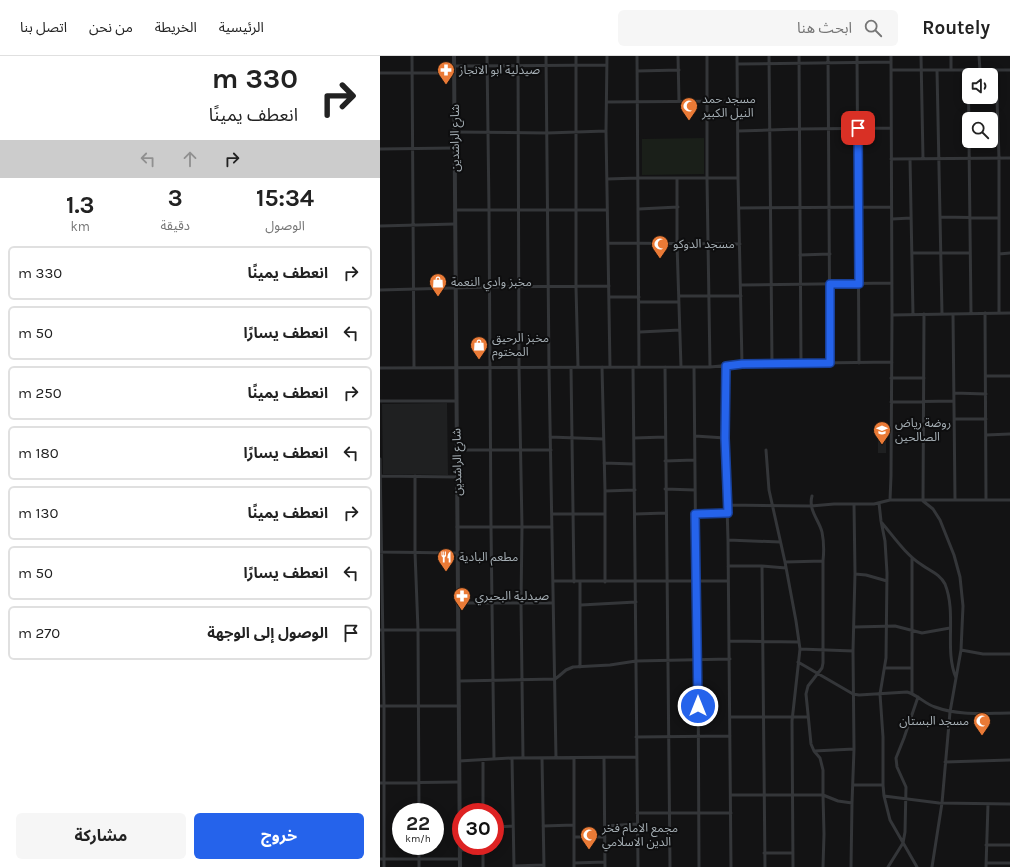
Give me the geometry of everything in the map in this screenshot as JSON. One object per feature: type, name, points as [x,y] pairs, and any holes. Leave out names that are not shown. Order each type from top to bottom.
[{"type":"street","points":[[412,56],[414,368]]},
{"type":"street","name":"شارع الراشدين","points":[[454,56],[459,803]]},
{"type":"street","points":[[487,56],[494,759]]},
{"type":"street","points":[[518,56],[520,287],[519,368],[522,527],[521,603],[523,758]]},
{"type":"street","points":[[546,56],[549,368],[556,758]]},
{"type":"street","points":[[576,56],[576,287],[578,368]]},
{"type":"street","points":[[606,56],[610,367]]},
{"type":"street","points":[[637,56],[640,367]]},
{"type":"street","points":[[678,56],[679,101]]},
{"type":"street","points":[[707,56],[710,367]]},
{"type":"street","points":[[737,56],[742,364]]},
{"type":"street","points":[[768,56],[772,363]]},
{"type":"street","points":[[799,56],[801,363]]},
{"type":"street","points":[[828,56],[830,363]]},
{"type":"street","points":[[857,56],[859,363]]},
{"type":"street","points":[[890,500],[892,476],[891,56]]},
{"type":"street","points":[[921,56],[923,158]]},
{"type":"street","points":[[951,56],[951,70]]},
{"type":"street","points":[[980,56],[980,68]]},
{"type":"street","points":[[738,64],[891,62]]},
{"type":"street","points":[[454,66],[606,65]]},
{"type":"street","points":[[637,71],[679,70]]},
{"type":"street","points":[[891,70],[962,70]]},
{"type":"street","points":[[937,70],[942,314]]},
{"type":"street","points":[[998,70],[1010,70]]},
{"type":"street","points":[[380,73],[454,73]]},
{"type":"street","points":[[607,102],[738,101]]},
{"type":"street","points":[[997,104],[999,313]]},
{"type":"street","points":[[738,131],[769,129],[891,128]]},
{"type":"street","points":[[455,132],[546,133],[606,131]]},
{"type":"street","points":[[380,149],[454,148]]},
{"type":"street","points":[[969,148],[969,253],[971,313]]},
{"type":"street","points":[[891,159],[1010,158]]},
{"type":"street","points":[[910,159],[912,315]]},
{"type":"street","points":[[678,178],[677,244],[680,296],[681,367]]},
{"type":"street","points":[[607,179],[738,178]]},
{"type":"street","points":[[639,209],[678,207]]},
{"type":"street","points":[[739,208],[891,207]]},
{"type":"street","points":[[455,210],[607,210]]},
{"type":"street","points":[[892,219],[911,218]]},
{"type":"street","points":[[941,218],[999,218]]},
{"type":"street","points":[[380,226],[455,224]]},
{"type":"street","points":[[608,243],[740,244]]},
{"type":"street","points":[[912,253],[969,253]]},
{"type":"street","points":[[999,254],[1010,253]]},
{"type":"street","points":[[800,255],[830,254]]},
{"type":"street","points":[[741,285],[892,283]]},
{"type":"street","points":[[380,290],[456,287],[609,286]]},
{"type":"street","points":[[680,296],[741,296]]},
{"type":"street","points":[[609,297],[640,297]]},
{"type":"street","points":[[640,302],[680,302]]},
{"type":"street","points":[[985,313],[986,500]]},
{"type":"street","points":[[892,315],[1010,313]]},
{"type":"street","points":[[923,501],[924,314]]},
{"type":"street","points":[[953,314],[955,500]]},
{"type":"street","points":[[640,332],[680,330]]},
{"type":"street","points":[[380,368],[710,367],[772,363],[892,362]]},
{"type":"street","points":[[726,366],[725,438],[730,641],[731,867]]},
{"type":"street","points":[[602,367],[605,491],[605,582]]},
{"type":"street","points":[[633,367],[638,867]]},
{"type":"street","points":[[665,367],[665,489],[670,867]]},
{"type":"street","points":[[694,367],[699,867]]},
{"type":"street","points":[[571,368],[574,582]]},
{"type":"street","points":[[986,376],[1010,376]]},
{"type":"street","points":[[891,378],[924,378]]},
{"type":"street","points":[[954,393],[986,394]]},
{"type":"street","points":[[380,401],[456,401]]},
{"type":"street","points":[[891,402],[954,401]]},
{"type":"street","points":[[955,419],[986,419]]},
{"type":"street","points":[[986,435],[1010,434]]},
{"type":"street","points":[[695,436],[725,438]]},
{"type":"street","points":[[550,437],[603,439]]},
{"type":"street","points":[[634,438],[665,437]]},
{"type":"street","points":[[457,450],[551,450]]},
{"type":"street","points":[[766,450],[769,490],[785,562],[800,649],[792,718],[793,867]]},
{"type":"street","points":[[380,459],[382,859],[384,867]]},
{"type":"street","points":[[666,461],[694,460]]},
{"type":"street","points":[[604,463],[634,464]]},
{"type":"street","points":[[380,476],[457,477]]},
{"type":"street","points":[[415,476],[419,803]]},
{"type":"street","points":[[665,489],[695,490]]},
{"type":"street","points":[[605,491],[634,490]]},
{"type":"street","points":[[812,496],[811,506],[822,532],[824,649],[823,666],[806,692],[811,744],[814,751],[820,758],[824,782],[823,867]]},
{"type":"street","points":[[727,505],[811,506],[879,503],[890,500],[1010,500]]},
{"type":"street","points":[[923,501],[933,509],[940,520],[957,565],[962,596],[963,624],[961,650],[950,712],[942,803],[932,867]]},
{"type":"street","points":[[879,503],[885,541],[887,581],[886,648],[880,694],[882,785],[890,820],[917,867]]},
{"type":"street","points":[[851,867],[854,750],[854,504]]},
{"type":"street","points":[[635,514],[666,513]]},
{"type":"street","points":[[695,514],[728,513]]},
{"type":"street","points":[[552,514],[604,514]]},
{"type":"street","points":[[881,521],[912,558],[939,576],[944,583],[949,601],[952,663],[956,678]]},
{"type":"street","points":[[457,526],[552,527]]},
{"type":"street","points":[[728,540],[780,542]]},
{"type":"street","points":[[381,552],[457,553]]},
{"type":"street","points":[[912,558],[912,694]]},
{"type":"street","points":[[785,562],[823,561]]},
{"type":"street","points":[[728,566],[786,568]]},
{"type":"street","points":[[762,566],[763,795],[765,867]]},
{"type":"street","points":[[855,574],[866,575],[887,581]]},
{"type":"street","points":[[553,581],[728,581]]},
{"type":"street","points":[[580,582],[580,667]]},
{"type":"street","points":[[581,605],[636,602]]},
{"type":"street","points":[[457,603],[553,603]]},
{"type":"street","points":[[854,627],[898,626],[912,632],[925,633],[950,628]]},
{"type":"street","points":[[381,630],[458,630]]},
{"type":"street","points":[[730,641],[799,642]]},
{"type":"street","points":[[800,649],[853,651]]},
{"type":"street","points":[[961,650],[983,654],[1010,654]]},
{"type":"street","points":[[459,680],[555,679],[569,669],[580,667],[636,661],[730,659]]},
{"type":"street","points":[[798,662],[853,694],[859,695],[907,692],[930,705],[950,712],[1010,713]]},
{"type":"street","points":[[884,668],[912,668]]},
{"type":"street","points":[[888,867],[903,843],[905,832],[905,784],[897,768],[896,758],[918,697]]},
{"type":"street","points":[[382,706],[459,706]]},
{"type":"street","points":[[731,718],[808,717]]},
{"type":"street","points":[[636,738],[730,736]]},
{"type":"street","points":[[814,751],[854,750]]},
{"type":"street","points":[[459,761],[512,758],[636,757]]},
{"type":"street","points":[[512,758],[514,867],[544,866],[542,758]]},
{"type":"street","points":[[574,758],[574,867]]},
{"type":"street","points":[[604,758],[604,867]]},
{"type":"street","points":[[483,760],[483,803]]},
{"type":"street","points":[[945,762],[1010,760]]},
{"type":"street","points":[[382,783],[459,782]]},
{"type":"street","points":[[853,785],[882,785]]},
{"type":"street","points":[[731,795],[823,795],[838,801],[852,803]]},
{"type":"street","points":[[884,796],[906,800],[942,803],[1010,804]]},
{"type":"street","points":[[988,804],[986,865],[1010,863]]},
{"type":"street","points":[[637,813],[731,813]]},
{"type":"street","points":[[605,826],[637,824]]},
{"type":"street","points":[[543,826],[574,825]]},
{"type":"street","points":[[504,826],[513,826]]},
{"type":"street","points":[[574,837],[605,837]]},
{"type":"street","points":[[986,845],[1010,845]]},
{"type":"street","points":[[764,853],[792,853]]},
{"type":"street","name":"شارع الراشدين","points":[[460,855],[460,867]]},
{"type":"street","points":[[483,855],[483,867]]},
{"type":"street","points":[[419,858],[419,867]]},
{"type":"street","points":[[382,859],[460,859]]},
{"type":"street","points":[[574,863],[605,862]]},
{"type":"shaded area","points":[[704,138],[704,174],[642,175],[642,139]]},
{"type":"shaded area","points":[[447,403],[448,475],[383,474],[382,404]]},
{"type":"shaded area","name":"روضة رياض الصالحين","points":[[878,437],[886,437],[886,453],[878,453]]},
{"type":"place","name":"صيدلية ابو الانجاز","points":[[446,85]]},
{"type":"place","name":"مسجد حمد النيل الكبير","points":[[689,121]]},
{"type":"place","name":"مسجد الدوكو","points":[[660,259]]},
{"type":"place","name":"مخبز وادي النعمة","points":[[438,297]]},
{"type":"place","name":"مخبز الرحيق المختوم","points":[[479,360]]},
{"type":"place","name":"روضة رياض الصالحين","points":[[882,445]]},
{"type":"place","name":"مطعم البادية","points":[[446,572]]},
{"type":"place","name":"صيدلية البحيري","points":[[462,611]]},
{"type":"place","name":"مسجد البستان","points":[[982,736]]},
{"type":"place","name":"مجمع الامام فخر الدين الاسلامي","points":[[589,850]]},
{"type":"route","points":[[698,706],[695,514],[728,513],[725,438],[726,366],[742,364],[830,363],[830,284],[859,284],[858,128]]}]
